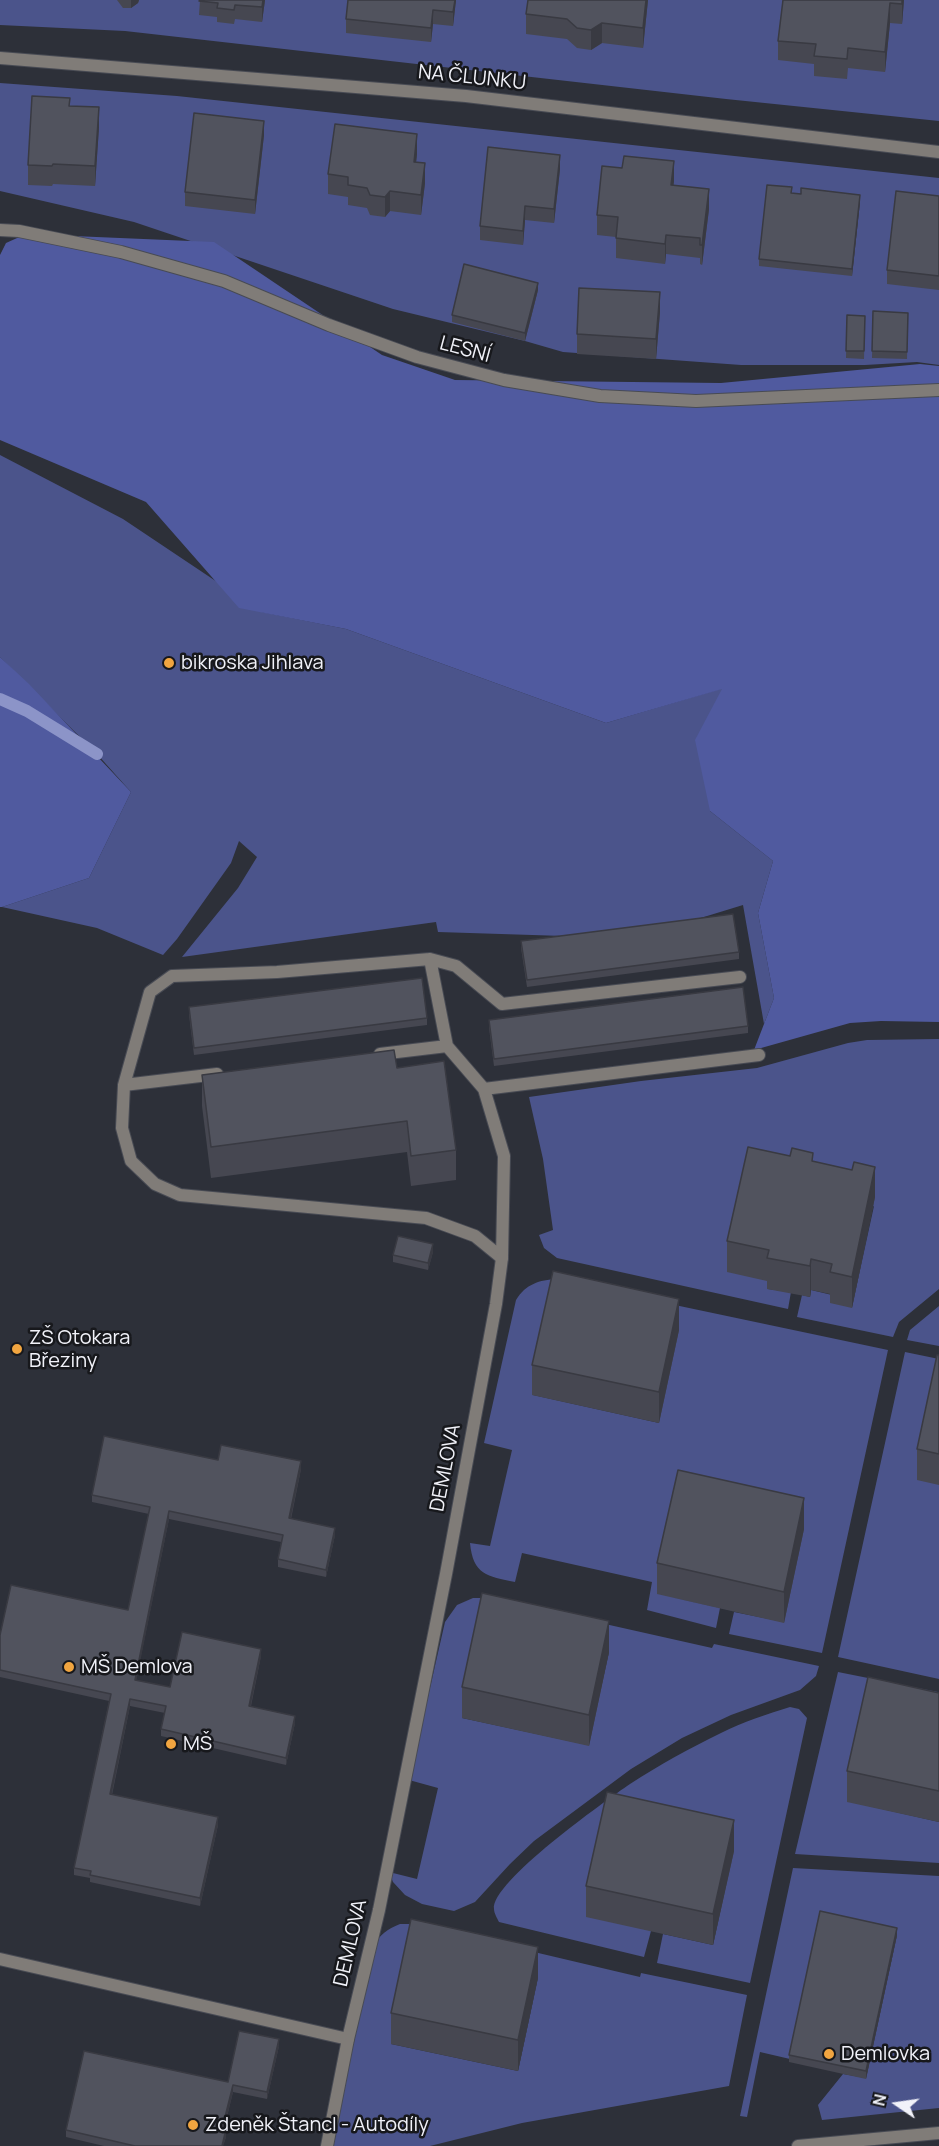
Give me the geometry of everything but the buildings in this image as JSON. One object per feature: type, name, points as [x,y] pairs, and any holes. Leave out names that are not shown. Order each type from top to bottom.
[{"type":"street","name":"NA ČLUNKU","points":[[0,58],[466,96],[939,152]]},
{"type":"street","name":"LESNÍ","points":[[0,230],[19,231],[121,252],[224,281],[329,325],[417,357],[504,380],[600,396],[696,401],[939,390]]},
{"type":"street","points":[[430,959],[447,1046],[484,1089],[759,1055]]},
{"type":"street","points":[[502,1258],[475,1236],[426,1218],[180,1195],[154,1184],[131,1161],[122,1128],[124,1085],[150,992],[172,976],[277,972],[430,959],[456,966],[502,1004],[740,977]]},
{"type":"street","points":[[366,1056],[447,1046]]},
{"type":"street","points":[[124,1085],[228,1073]]},
{"type":"street","name":"DEMLOVA","points":[[327,2146],[348,2039],[379,1910],[444,1585],[496,1304],[502,1258],[504,1156],[484,1089]]},
{"type":"street","points":[[0,1959],[348,2039]]},
{"type":"street","points":[[798,2146],[939,2133]]},
{"type":"shaded area","points":[[0,0],[939,0],[939,121],[125,31],[0,25]]},
{"type":"shaded area","points":[[0,83],[177,96],[939,178],[939,365],[917,362],[865,365],[741,365],[563,352],[393,309],[134,222],[0,191]]},
{"type":"shaded area","points":[[26,234],[214,242],[382,355],[455,380],[721,383],[920,364],[939,366],[939,1022],[850,1023],[754,1050],[774,998],[758,913],[773,861],[710,811],[695,740],[722,689],[606,723],[346,629],[239,608],[146,502],[0,440],[0,255],[6,243]]},
{"type":"shaded area","points":[[0,455],[123,519],[262,612],[346,629],[606,723],[723,688],[710,811],[773,861],[758,913],[774,998],[764,1024],[743,905],[668,928],[595,937],[438,932],[436,922],[182,957],[238,888],[257,857],[239,841],[231,863],[163,955],[97,928],[2,907],[89,878],[131,792],[97,754],[0,657]]},
{"type":"shaded area","points":[[0,657],[29,684],[131,792],[89,878],[2,907],[0,907]]},
{"type":"shaded area","points":[[939,1039],[939,1289],[899,1322],[893,1337],[797,1317],[802,1295],[810,1297],[811,1290],[832,1295],[852,1307],[874,1206],[769,1281],[768,1289],[791,1292],[788,1309],[557,1258],[544,1248],[539,1235],[553,1230],[543,1159],[529,1097],[757,1068],[867,1040]]},
{"type":"shaded area","points":[[557,1279],[533,1395],[659,1423],[637,1297],[888,1350],[822,1653],[729,1634],[734,1612],[784,1622],[657,1594],[720,1608],[716,1628],[647,1610],[652,1582],[522,1553],[515,1582],[489,1575],[478,1568],[474,1562],[470,1543],[490,1546],[512,1450],[484,1443],[516,1300],[524,1290],[534,1284]]},
{"type":"shaded area","points":[[939,1306],[939,1346],[907,1340],[910,1330]]},
{"type":"shaded area","points":[[905,1352],[939,1359],[939,1679],[838,1657]]},
{"type":"shaded area","points":[[473,1598],[488,1598],[462,1718],[588,1745],[609,1652],[565,1615],[712,1648],[714,1644],[819,1666],[816,1676],[800,1690],[731,1715],[682,1738],[631,1769],[534,1841],[475,1902],[454,1911],[422,1904],[405,1895],[393,1882],[389,1872],[417,1879],[438,1788],[409,1780],[445,1622],[457,1605]]},
{"type":"shaded area","points":[[838,1672],[938,1692],[932,1722],[847,1801],[939,1822],[939,1863],[795,1854]]},
{"type":"shaded area","points":[[790,1707],[799,1709],[807,1718],[750,1983],[657,1963],[663,1934],[713,1945],[733,1851],[651,1931],[644,1957],[499,1922],[494,1909],[498,1897],[510,1880],[598,1807],[663,1763],[738,1725]]},
{"type":"shaded area","points":[[793,1868],[939,1876],[939,2108],[822,2120],[818,2105],[843,2074],[866,2078],[897,1935],[790,2059],[760,2052],[747,2117],[740,2116]]},
{"type":"shaded area","points":[[400,1924],[418,1924],[391,2044],[518,2071],[538,1978],[496,1943],[640,1977],[641,1973],[747,1995],[729,2086],[522,2123],[430,2146],[330,2146],[373,1946],[384,1933]]},
{"type":"waterway","points":[[0,699],[27,711],[97,754]]},
{"type":"place","name":"bikroska Jihlava","points":[[169,663]]},
{"type":"place","name":"ZŠ Otokara Březiny","points":[[17,1349]]},
{"type":"place","name":"MŠ Demlova","points":[[69,1667]]},
{"type":"place","name":"MŠ","points":[[171,1744]]},
{"type":"place","name":"Demlovka","points":[[829,2054]]},
{"type":"place","name":"Zdeněk Štancl - Autodíly","points":[[193,2125]]}]
